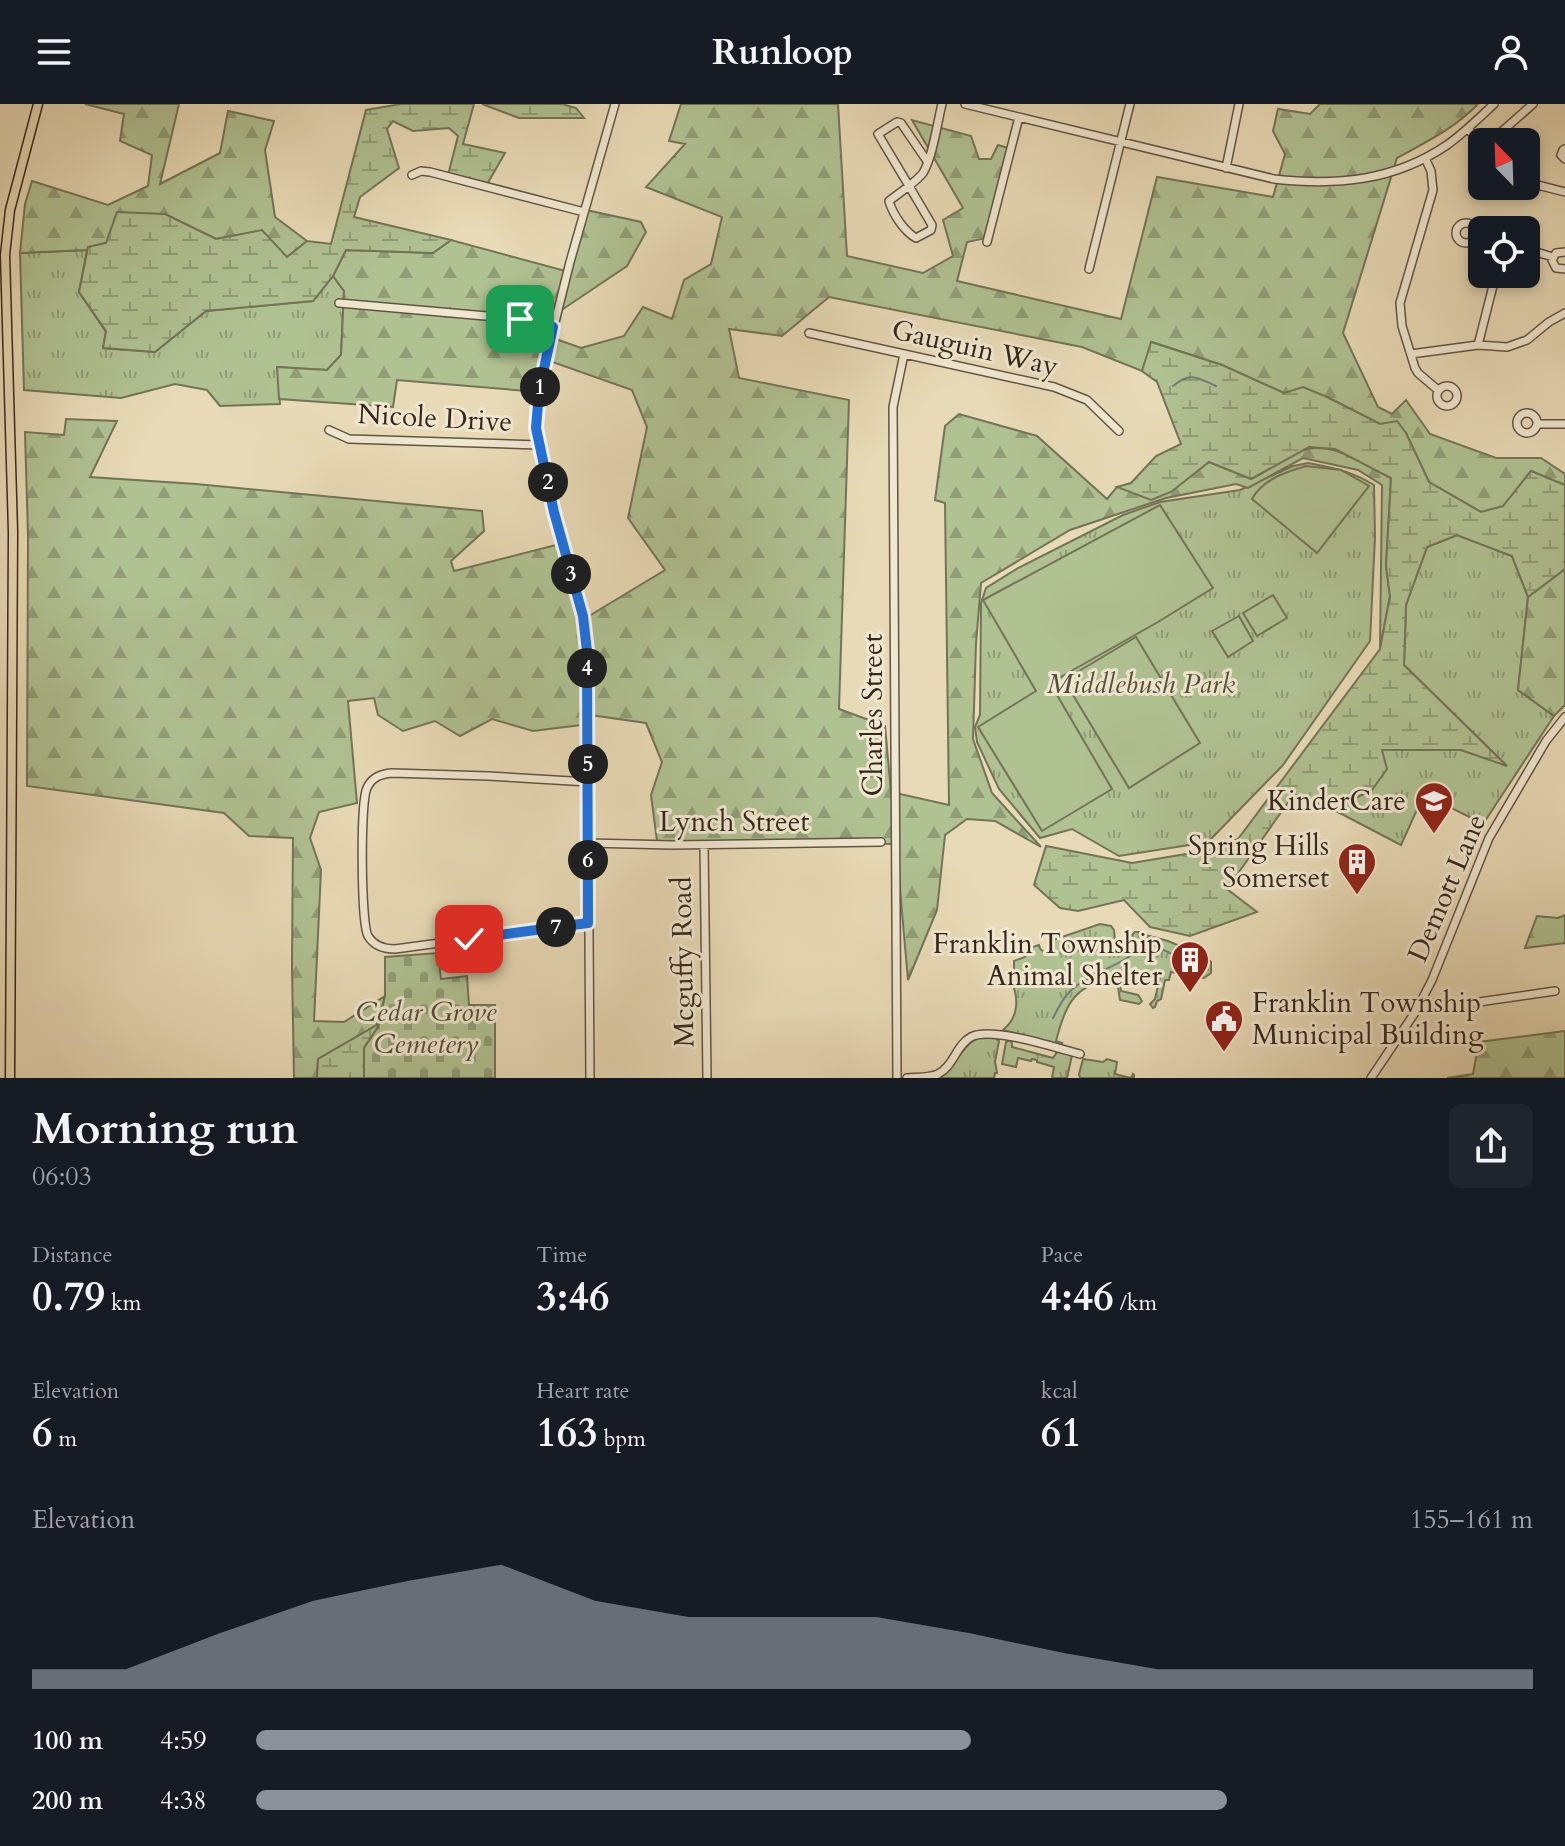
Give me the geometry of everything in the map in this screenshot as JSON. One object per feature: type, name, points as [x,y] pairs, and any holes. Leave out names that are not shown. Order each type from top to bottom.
[{"type":"main road","points":[[10,1078],[13,532],[3,255],[10,210],[38,104]]},
{"type":"main road","points":[[0,240],[8,225]]},
{"type":"street","points":[[590,1078],[587,651],[583,616],[554,512],[536,428],[539,392],[553,327],[615,104]]},
{"type":"street","points":[[927,161],[901,123],[897,122],[880,132],[879,137],[909,186],[932,225],[931,230],[916,238],[906,229],[889,201],[909,186],[923,172],[927,161],[942,104]]},
{"type":"street","points":[[965,104],[1226,168],[1308,183],[1376,176],[1425,158],[1448,144],[1494,104]]},
{"type":"street","points":[[1089,269],[1130,104]]},
{"type":"street","points":[[1226,168],[1239,104]]},
{"type":"street","points":[[1506,128],[1533,104]]},
{"type":"street","points":[[987,242],[1019,117]]},
{"type":"street","points":[[1565,149],[1561,155],[1565,159]]},
{"type":"street","points":[[1425,158],[1431,171],[1433,190],[1400,303],[1402,326],[1418,373],[1438,390]]},
{"type":"street","points":[[412,175],[421,171],[430,172],[584,212]]},
{"type":"street","points":[[1540,186],[1565,192]]},
{"type":"street","points":[[1565,252],[1558,252],[1553,257],[1556,268],[1565,269]]},
{"type":"street","points":[[1540,253],[1553,257]]},
{"type":"street","points":[[1478,345],[1492,288]]},
{"type":"street","points":[[339,303],[520,319],[553,327]]},
{"type":"street","points":[[1411,354],[1478,345],[1507,347],[1527,340],[1565,313]]},
{"type":"street","name":"Gauguin Way","points":[[809,333],[1061,389],[1087,400],[1119,431]]},
{"type":"street","name":"Charles Street","points":[[897,1078],[893,407],[904,354]]},
{"type":"street","points":[[1537,424],[1565,424]]},
{"type":"street","name":"Nicole Drive","points":[[329,430],[349,439],[539,445]]},
{"type":"street","name":"Demott Lane","points":[[1371,1078],[1416,1011],[1432,980],[1489,838],[1546,741],[1565,717]]},
{"type":"street","points":[[588,782],[392,773],[378,776],[372,780],[365,794],[363,871],[364,922],[371,940],[387,949],[588,923]]},
{"type":"street","name":"Lynch Street","points":[[588,843],[881,842]]},
{"type":"street","name":"Mcguffy Road","points":[[704,845],[707,1078]]},
{"type":"street","points":[[1421,1000],[1444,1007],[1555,991]]},
{"type":"street","points":[[907,1078],[938,1074],[965,1041],[980,1033],[995,1033],[1080,1054]]},
{"type":"green space","points":[[85,104],[179,104],[160,184],[220,153],[228,111],[274,121],[265,150],[275,217],[307,241],[287,258],[262,231],[216,239],[165,214],[87,250],[20,253],[25,204],[32,181],[108,205],[148,186],[152,155],[120,141],[124,114]]},
{"type":"green space","points":[[401,104],[474,104],[463,144],[505,153],[486,186],[448,175],[458,136],[449,128],[413,131],[393,121],[387,129],[399,168],[360,197],[354,217],[451,240],[433,253],[346,250],[333,276],[313,301],[206,311],[155,352],[103,348],[106,331],[79,292],[88,247],[106,243],[117,212],[165,214],[216,239],[262,230],[287,257],[307,241],[331,244],[366,110]]},
{"type":"green space","points":[[482,104],[562,104],[576,108],[584,118],[519,118]]},
{"type":"green space","points":[[681,104],[838,104],[847,256],[923,273],[953,256],[943,220],[963,208],[912,120],[971,136],[979,159],[991,159],[998,145],[1012,149],[991,237],[967,242],[957,281],[1121,319],[1157,177],[1273,197],[1285,154],[1273,131],[1278,109],[1310,114],[1320,104],[1478,104],[1450,127],[1397,158],[1343,333],[1378,407],[1392,414],[1406,400],[1430,434],[1496,458],[1541,458],[1565,474],[1565,485],[1531,471],[1503,507],[1481,512],[1429,482],[1406,433],[1380,424],[1327,397],[1284,393],[1222,365],[1152,342],[1142,371],[1082,347],[829,297],[782,336],[729,329],[739,378],[849,400],[839,709],[885,726],[891,792],[949,805],[945,503],[935,500],[945,426],[959,414],[1037,436],[1107,499],[1117,487],[1171,491],[1209,462],[1251,479],[1308,449],[1333,450],[1357,459],[1391,478],[1386,566],[1390,596],[1380,649],[1382,485],[1358,470],[1303,458],[1248,488],[1236,484],[1166,498],[1070,530],[981,583],[973,739],[992,793],[1041,847],[995,821],[967,819],[945,835],[937,910],[908,980],[896,844],[657,841],[651,795],[662,762],[646,723],[590,715],[589,724],[533,731],[492,719],[460,736],[435,721],[403,731],[378,715],[374,698],[348,701],[357,803],[319,812],[310,838],[321,870],[314,1021],[344,1022],[385,996],[377,1025],[318,1059],[317,1078],[294,1078],[293,838],[249,836],[224,813],[27,786],[28,535],[25,432],[64,435],[66,419],[117,421],[90,477],[482,511],[484,531],[451,561],[454,571],[564,543],[584,619],[665,570],[628,518],[647,427],[632,390],[547,360],[538,392],[397,380],[393,407],[279,399],[277,367],[327,370],[341,355],[344,291],[333,276],[346,250],[433,253],[451,240],[569,272],[586,210],[641,222],[646,232],[627,266],[560,311],[553,338],[581,348],[624,336],[643,307],[672,319],[684,280],[711,264],[722,217],[646,187],[685,144],[669,141]]},
{"type":"green space","points":[[87,250],[79,292],[106,332],[103,348],[155,352],[206,311],[313,301],[333,276],[344,291],[341,355],[327,370],[278,367],[280,404],[220,406],[207,390],[175,384],[121,398],[24,390],[20,253]]},
{"type":"green space","points":[[1151,342],[1222,365],[1284,393],[1303,387],[1380,424],[1397,421],[1429,482],[1481,512],[1503,506],[1531,471],[1565,485],[1565,569],[1528,597],[1512,556],[1457,535],[1427,547],[1406,605],[1404,665],[1507,766],[1461,750],[1382,750],[1387,769],[1372,790],[1332,809],[1294,794],[1227,889],[1257,912],[1190,936],[1150,927],[1124,900],[1078,911],[1060,908],[1034,885],[1046,846],[1132,863],[1210,850],[1238,839],[1380,649],[1390,596],[1386,566],[1391,478],[1335,449],[1309,447],[1251,479],[1209,462],[1171,492],[1151,500],[1117,487],[1131,483],[1156,456],[1181,444],[1157,382],[1142,371]]},
{"type":"green space","name":"Middlebush Park","points":[[1308,463],[1358,476],[1374,485],[1370,641],[1283,765],[1208,842],[1119,856],[1072,829],[1040,838],[999,789],[977,742],[975,727],[980,715],[981,603],[986,588],[1018,568],[1123,515],[1160,502],[1240,490],[1293,466]]},
{"type":"green space","points":[[1306,466],[1341,470],[1369,486],[1317,553],[1252,499],[1269,481]]},
{"type":"green space","points":[[1160,505],[1213,588],[1050,683],[1112,789],[1042,831],[978,727],[1036,691],[983,600]]},
{"type":"green space","points":[[1457,535],[1512,556],[1528,597],[1518,690],[1554,716],[1483,824],[1424,794],[1401,845],[1332,809],[1372,790],[1381,750],[1461,750],[1505,764],[1404,665],[1406,605],[1427,547]]},
{"type":"green space","points":[[1565,569],[1565,705],[1554,716],[1518,690],[1528,597]]},
{"type":"green space","points":[[1273,595],[1287,618],[1257,636],[1243,613]]},
{"type":"green space","points":[[1239,616],[1253,641],[1228,657],[1212,631]]},
{"type":"green space","points":[[1136,637],[1200,743],[1129,788],[1064,680]]},
{"type":"green space","points":[[1565,915],[1565,943],[1525,948],[1537,916],[1558,918]]},
{"type":"green space","points":[[1100,924],[1111,926],[1115,942],[1078,947],[1079,951],[1110,949],[1135,932],[1140,932],[1206,957],[1211,962],[1211,973],[1204,978],[1171,972],[1169,980],[1165,980],[1161,999],[1153,1008],[1150,1004],[1155,999],[1160,977],[1125,971],[1120,983],[1121,991],[1138,995],[1142,1001],[1139,1004],[1120,1000],[1118,987],[1109,985],[1108,980],[1096,983],[1078,994],[1066,1010],[1056,1041],[1062,1043],[1060,1045],[1003,1030],[1012,1019],[1016,1007],[1011,980],[1014,961],[1025,957],[1029,948],[1039,945],[1042,950],[1048,951],[1053,940]]},
{"type":"green space","name":"Cedar Grove Cemetery","points":[[438,953],[441,979],[467,976],[469,1005],[495,1005],[495,1078],[364,1078],[364,1048],[378,1027],[385,996],[385,957]]},
{"type":"green space","points":[[377,1025],[364,1048],[364,1078],[317,1078],[318,1059]]},
{"type":"green space","points":[[1565,1031],[1565,1078],[1447,1078],[1473,1074],[1479,1042]]},
{"type":"green space","points":[[981,1036],[994,1037],[999,1041],[994,1078],[935,1078],[968,1045]]},
{"type":"green space","points":[[1010,1040],[1012,1047],[1053,1058],[1057,1052],[1072,1055],[1067,1078],[1052,1078],[1054,1067],[1037,1060],[1018,1058],[1016,1067],[1002,1064],[1006,1042]]},
{"type":"green space","points":[[1083,1059],[1117,1062],[1115,1074],[1131,1078],[1080,1078]]},
{"type":"waterway","points":[[1173,386],[1190,377],[1216,386]]},
{"type":"waterway","points":[[1053,1018],[1071,990],[1132,955],[1148,937],[1150,944],[1208,970]]},
{"type":"place","name":"KinderCare","points":[[1434,835]]},
{"type":"place","name":"Spring Hills Somerset","points":[[1357,896]]},
{"type":"place","name":"Franklin Township Animal Shelter","points":[[1190,994]]},
{"type":"place","name":"Franklin Township Municipal Building","points":[[1224,1053]]},
{"type":"route","points":[[469,939],[588,923],[587,651],[583,616],[554,512],[536,428],[539,392],[553,327],[520,319]]}]
